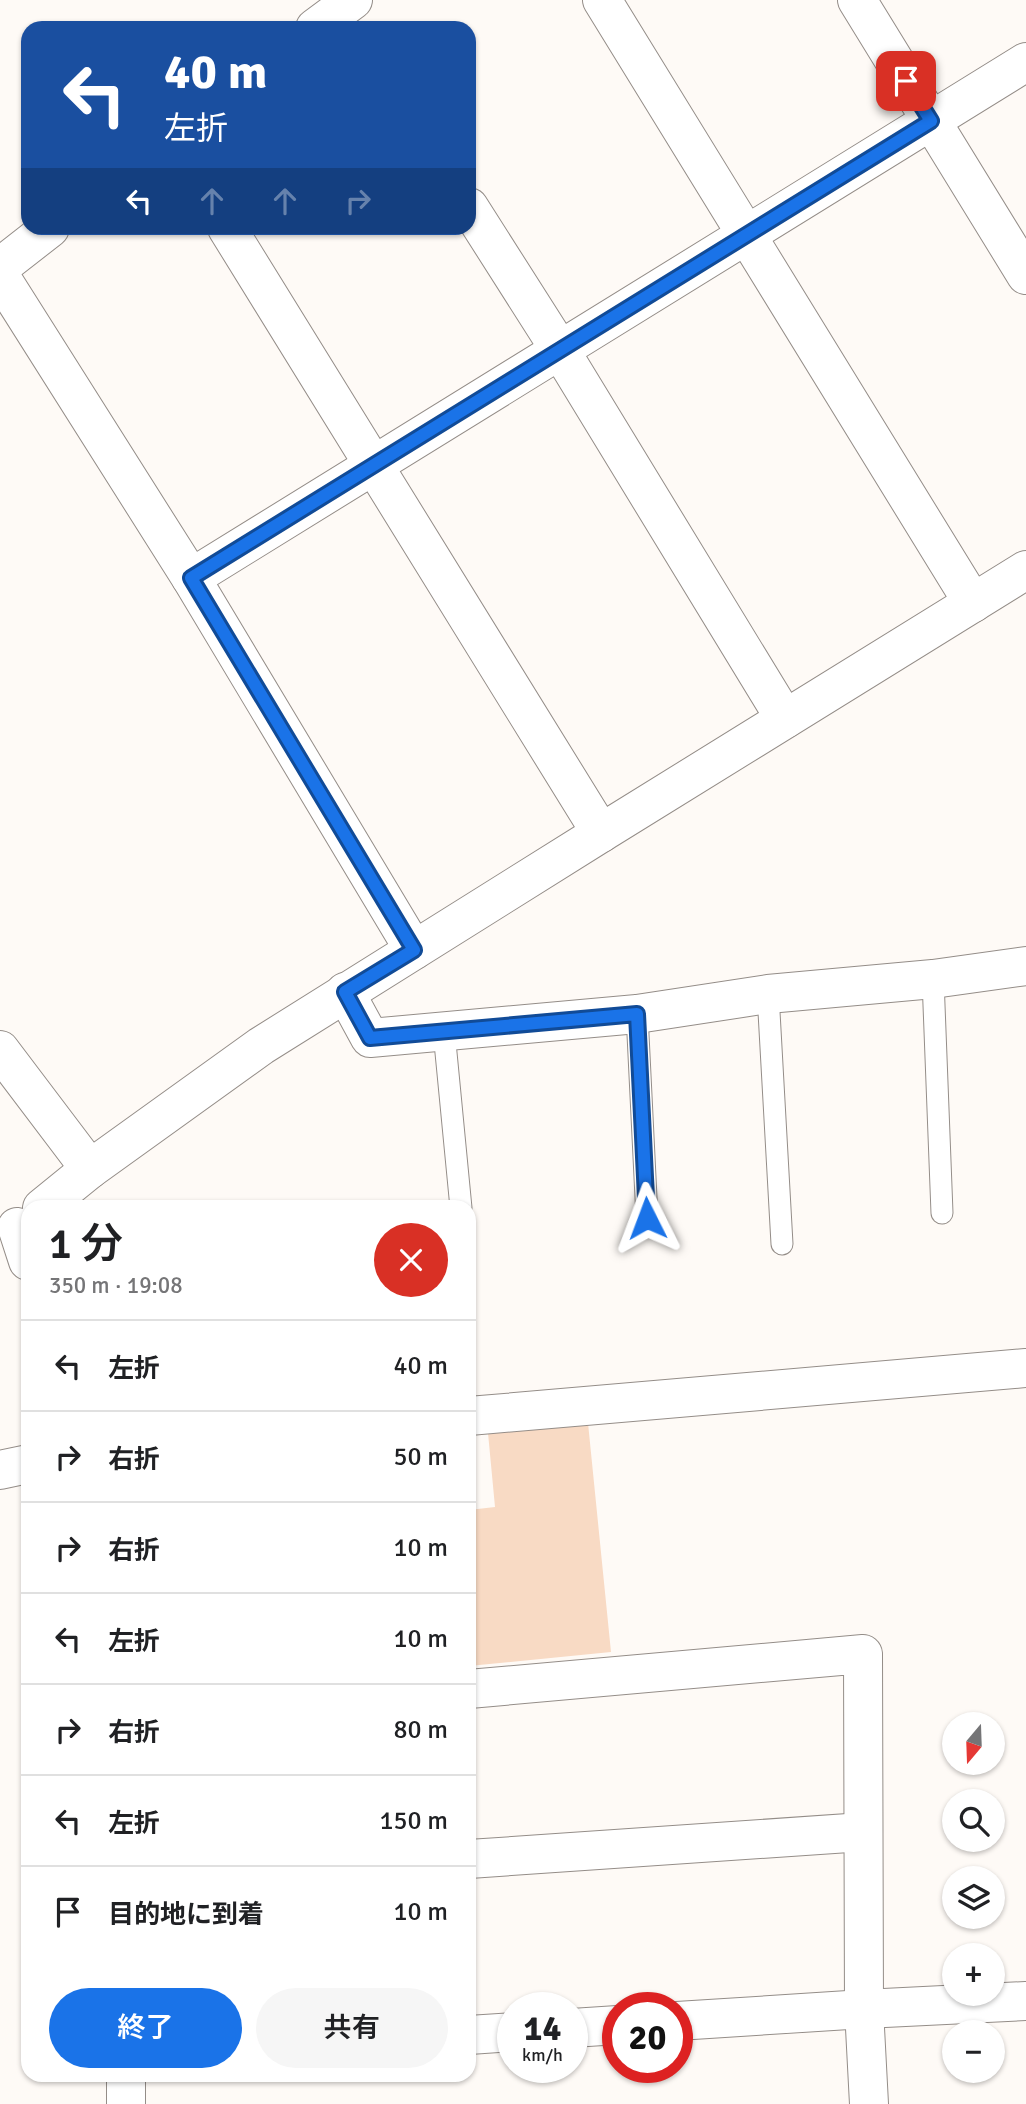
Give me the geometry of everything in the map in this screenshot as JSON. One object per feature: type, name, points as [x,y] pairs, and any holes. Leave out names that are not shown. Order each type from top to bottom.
[{"type":"street","points":[[602,0],[973,603]]},
{"type":"street","points":[[857,0],[1026,275]]},
{"type":"street","points":[[191,578],[1026,62]]},
{"type":"street","points":[[476,217],[785,719]]},
{"type":"street","points":[[0,267],[41,235]]},
{"type":"street","points":[[231,235],[601,833]]},
{"type":"street","points":[[0,276],[191,578],[414,950]]},
{"type":"street","points":[[56,1200],[90,1169],[261,1046],[1026,570]]},
{"type":"street","points":[[345,992],[370,1038],[637,1014],[768,994],[933,979],[1026,966]]},
{"type":"street","points":[[0,1050],[90,1169]]},
{"type":"street","points":[[476,1415],[1026,1368]]},
{"type":"street","points":[[0,1470],[21,1466]]},
{"type":"street","points":[[476,1688],[863,1654],[864,2009],[869,2104]]},
{"type":"street","points":[[476,1859],[863,1832]]},
{"type":"street","points":[[693,2020],[1026,2001]]},
{"type":"street","points":[[476,2035],[497,2033]]},
{"type":"street","points":[[126,2082],[127,2104]]},
{"type":"lane","points":[[933,979],[942,1213]]},
{"type":"lane","points":[[768,994],[782,1244]]},
{"type":"lane","points":[[637,1014],[647,1218]]},
{"type":"lane","points":[[444,1032],[460,1200]]},
{"type":"shaded area","points":[[588,1423],[611,1652],[476,1665],[476,1509],[495,1507],[488,1433]]},
{"type":"route","points":[[647,1218],[637,1014],[370,1038],[345,992],[414,950],[191,578],[931,121],[906,81]]}]
